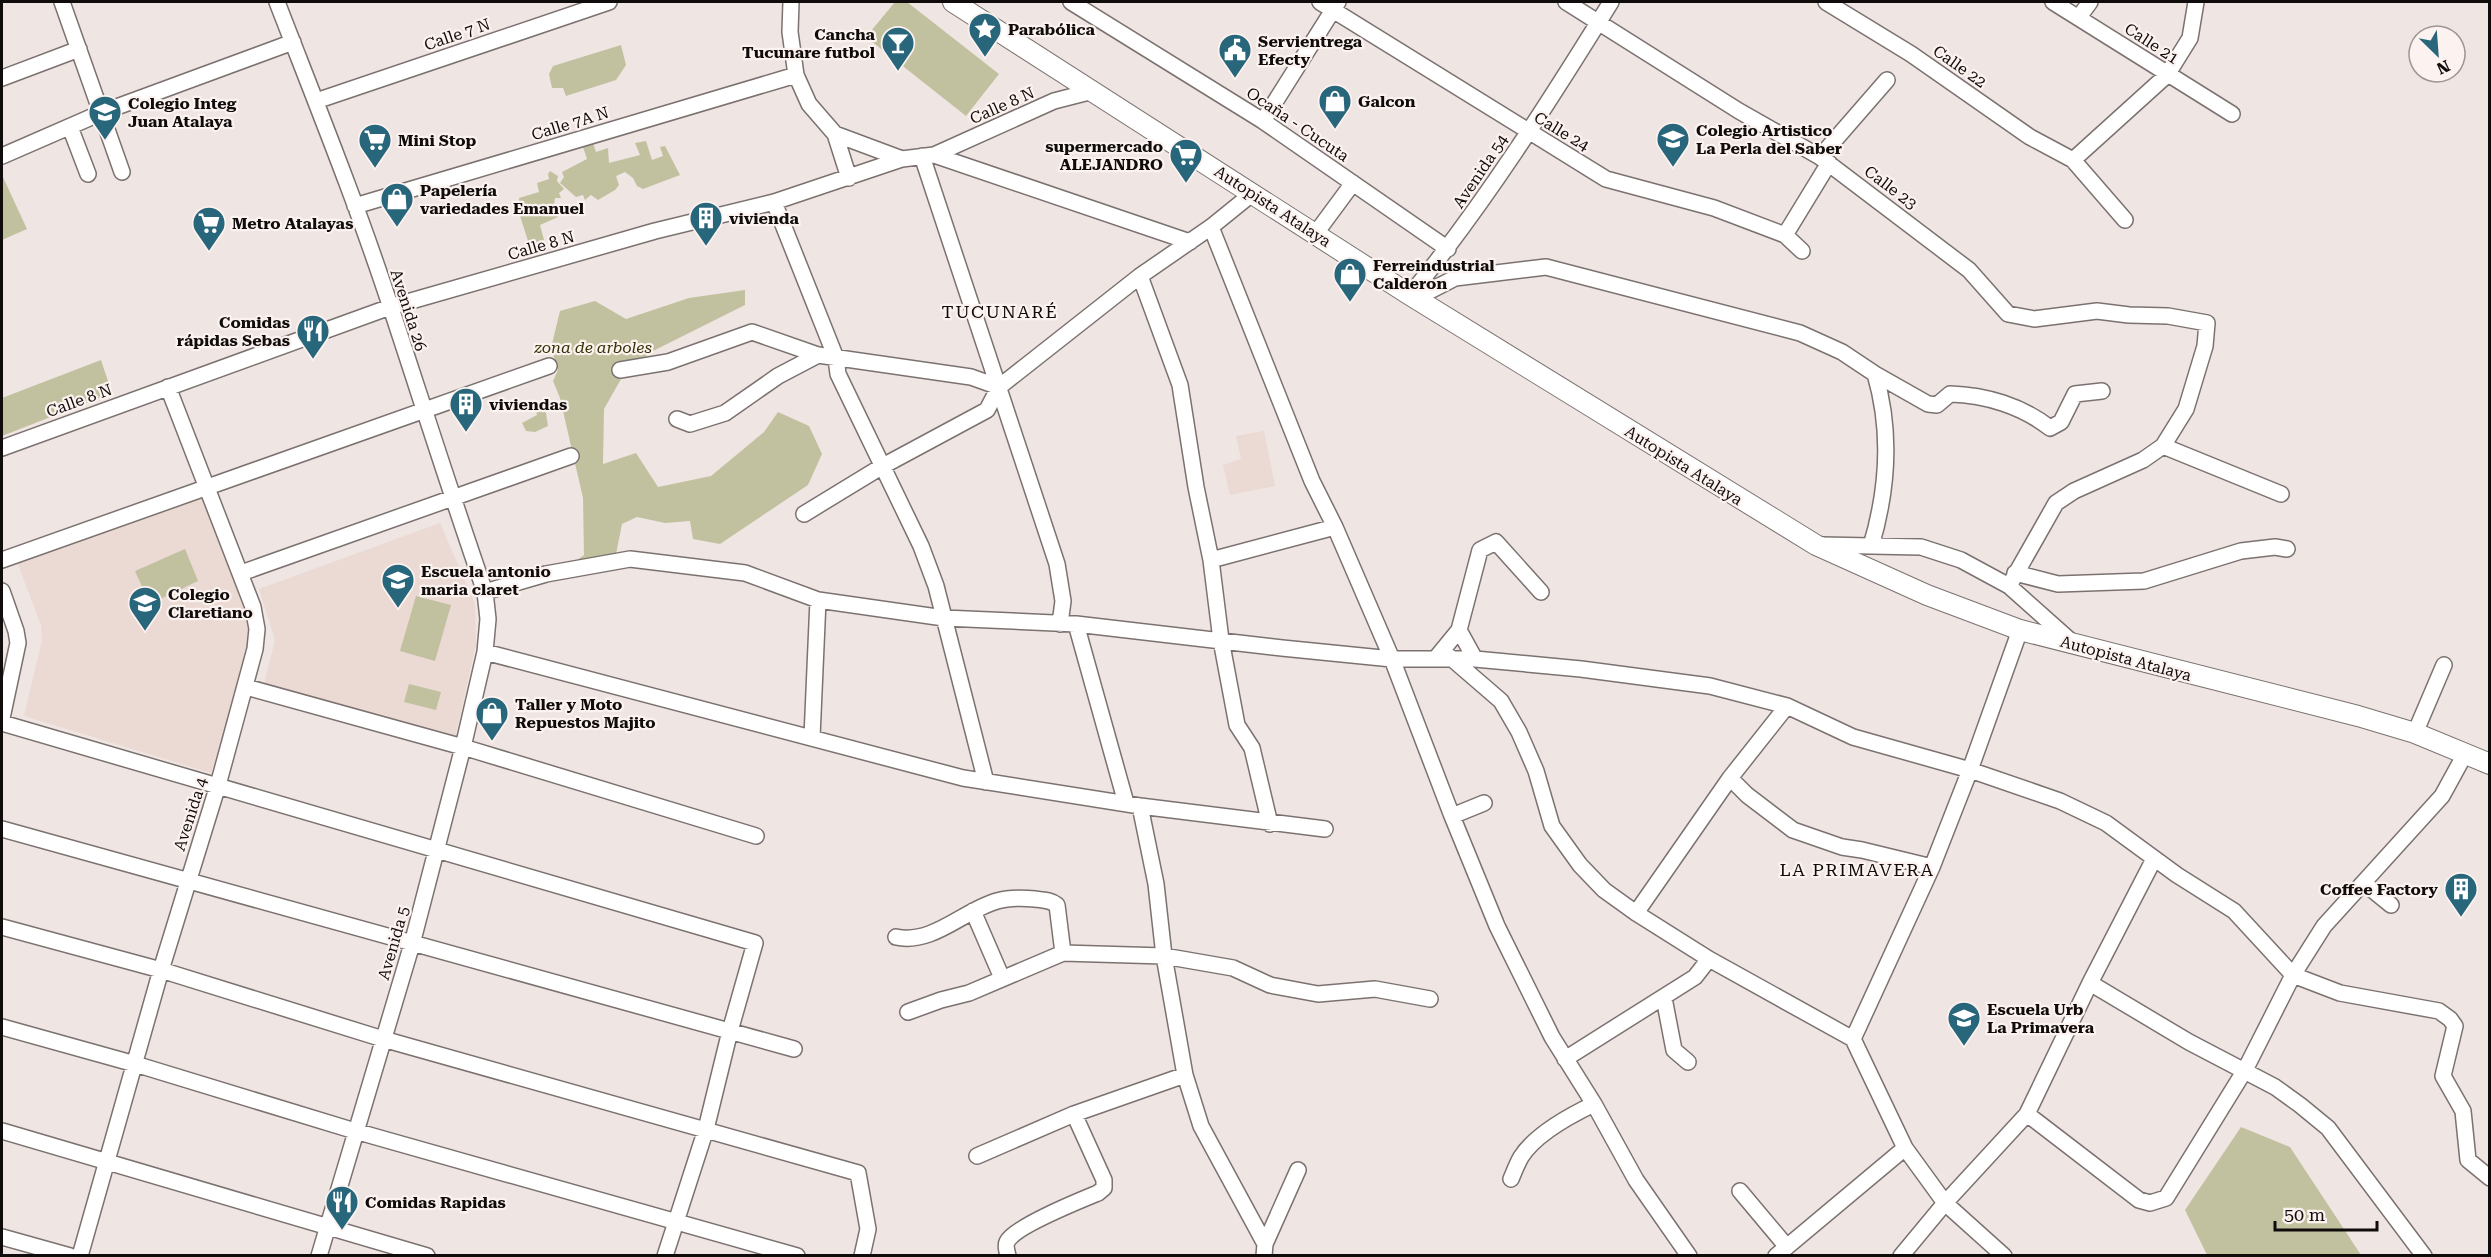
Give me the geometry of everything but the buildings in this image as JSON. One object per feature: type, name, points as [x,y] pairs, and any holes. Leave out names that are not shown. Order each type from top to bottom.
[{"type":"main road","name":"Autopista Atalaya","points":[[953,2],[1317,233],[1413,297],[1816,545],[1927,595],[2020,630],[2415,733],[2490,765]]},
{"type":"street","points":[[62,2],[103,112],[122,172]]},
{"type":"street","name":"Avenida 26","points":[[277,2],[316,101],[390,307],[422,409],[485,592],[488,618],[486,636]]},
{"type":"street","name":"Calle 7 N","points":[[316,101],[609,2]]},
{"type":"street","points":[[791,2],[790,32],[796,75],[809,104],[835,134],[849,178]]},
{"type":"street","name":"Ocaña - Cucuta","points":[[1071,2],[1087,6],[1263,121],[1448,249]]},
{"type":"street","name":"Calle 23","points":[[1566,2],[1739,111],[1825,160],[1969,270],[2008,314],[2034,319],[2097,311],[2168,316],[2207,323],[2205,346],[2186,408],[2163,446]]},
{"type":"street","name":"Avenida 54","points":[[1413,297],[1528,131],[1611,2]]},
{"type":"street","name":"Calle 22","points":[[1826,2],[1911,54],[2030,137],[2073,160]]},
{"type":"street","name":"Calle 21","points":[[2053,2],[2232,114]]},
{"type":"street","points":[[2079,17],[2090,2]]},
{"type":"street","points":[[2125,220],[2073,160],[2167,75],[2190,38],[2196,2]]},
{"type":"street","points":[[1263,121],[1331,4]]},
{"type":"street","name":"Calle 24","points":[[1331,4],[1606,179],[1714,208],[1785,235],[1802,251]]},
{"type":"street","points":[[2,156],[103,112],[293,42]]},
{"type":"street","points":[[2,78],[79,49]]},
{"type":"street","name":"Calle 7A N","points":[[354,206],[796,75]]},
{"type":"street","points":[[1785,235],[1825,160],[1887,80]]},
{"type":"street","name":"Calle 8 N","points":[[2,448],[390,307],[655,231],[774,202],[902,159],[928,155],[1054,101],[1093,91]]},
{"type":"street","points":[[70,127],[88,174]]},
{"type":"street","points":[[835,134],[902,159]]},
{"type":"street","points":[[928,155],[1190,242]]},
{"type":"street","points":[[928,155],[999,387],[1057,564],[1068,624],[1133,804],[1156,884],[1164,956],[1185,1075],[1201,1126],[1265,1250]]},
{"type":"street","name":"Ocaña - Cucuta","points":[[1317,233],[1353,183]]},
{"type":"street","points":[[804,514],[881,467],[987,410],[999,387],[1140,276],[1211,227],[1253,193]]},
{"type":"street","points":[[774,202],[836,358],[838,374],[921,546],[936,586],[986,782]]},
{"type":"street","points":[[1211,227],[1312,481],[1335,527],[1392,659],[1497,926],[1565,1059],[1594,1104],[1636,1180],[1689,1256]]},
{"type":"street","points":[[1413,297],[1455,278],[1546,267],[1800,333],[1842,352],[1928,404],[1937,405],[1950,394],[1962,394],[2016,406],[2035,416],[2050,428],[2061,422],[2075,394],[2102,391]]},
{"type":"street","points":[[1140,276],[1180,385],[1237,725],[1252,748],[1270,824]]},
{"type":"street","points":[[620,370],[668,362],[752,332],[818,354],[971,377],[999,387]]},
{"type":"street","points":[[677,419],[690,424],[725,413],[778,376],[818,354]]},
{"type":"street","points":[[2,560],[422,409],[549,366]]},
{"type":"street","points":[[1871,546],[1881,511],[1886,474],[1883,400],[1875,374]]},
{"type":"street","name":"Avenida 4","points":[[80,1256],[161,970],[218,785],[255,649],[256,629],[253,607],[168,387]]},
{"type":"street","points":[[2012,579],[2056,503],[2074,491],[2143,460],[2163,446],[2281,494]]},
{"type":"street","points":[[241,573],[571,456]]},
{"type":"street","points":[[1211,560],[1335,527]]},
{"type":"street","points":[[1443,657],[1459,630],[1480,550],[1488,544],[1496,542],[1541,592]]},
{"type":"street","points":[[1816,545],[1922,547],[2012,579],[2058,584],[2144,581],[2241,551],[2275,547],[2287,549]]},
{"type":"street","points":[[485,592],[546,574],[630,559],[745,573],[818,600],[944,618],[1068,624],[1392,659],[1475,658],[1581,669],[1710,686],[1787,706],[1853,737],[1970,770],[2060,801],[2106,823],[2154,859],[2234,911],[2293,975],[2340,993],[2439,1011],[2455,1026],[2443,1076],[2463,1111],[2469,1160],[2490,1178]]},
{"type":"street","points":[[2012,579],[2075,645]]},
{"type":"street","points":[[2,591],[18,643],[2,718]]},
{"type":"street","points":[[812,737],[818,600]]},
{"type":"street","points":[[1459,630],[1475,658]]},
{"type":"street","points":[[1853,1039],[1932,867],[1970,770],[2020,630]]},
{"type":"street","name":"Avenida 5","points":[[319,1256],[438,850],[463,747],[486,636]]},
{"type":"street","points":[[484,652],[986,782],[1270,824],[1325,829]]},
{"type":"street","points":[[1443,657],[1501,701],[1519,732],[1536,771],[1552,826],[1574,858],[1604,890],[1636,913],[1709,959],[1853,1039],[1905,1148],[1945,1203],[2004,1256]]},
{"type":"street","points":[[2415,733],[2444,665]]},
{"type":"street","points":[[246,687],[463,747],[756,836]]},
{"type":"street","points":[[1636,913],[1730,778],[1787,706]]},
{"type":"street","points":[[2,723],[755,943],[706,1129],[665,1256]]},
{"type":"street","points":[[2027,1114],[2139,1200],[2150,1203],[2166,1198],[2245,1070],[2293,975],[2325,926],[2442,796],[2465,754]]},
{"type":"street","points":[[1730,778],[1747,795],[1792,830],[1842,847],[1932,867]]},
{"type":"street","points":[[1452,816],[1484,803]]},
{"type":"street","points":[[2,830],[794,1049]]},
{"type":"street","points":[[1901,1256],[1945,1203],[2027,1114],[2090,983],[2154,859]]},
{"type":"street","points":[[2364,883],[2391,905]]},
{"type":"street","points":[[896,937],[909,938],[925,934],[998,901],[1028,898],[1052,901],[1057,905],[1063,953]]},
{"type":"street","points":[[974,912],[1002,978]]},
{"type":"street","points":[[2,927],[161,970],[383,1039],[858,1173],[868,1229],[862,1256]]},
{"type":"street","points":[[908,1012],[969,993],[1063,953],[1164,956],[1233,968],[1270,985],[1318,994],[1375,989],[1430,999]]},
{"type":"street","points":[[1565,1059],[1695,977],[1709,959]]},
{"type":"street","points":[[2090,983],[2189,1042],[2245,1070],[2291,1099],[2328,1128],[2424,1256]]},
{"type":"street","points":[[1664,998],[1674,1050],[1688,1062]]},
{"type":"street","points":[[2,1028],[135,1064],[355,1131],[797,1256]]},
{"type":"street","points":[[977,1156],[1074,1114],[1185,1075]]},
{"type":"street","points":[[1511,1179],[1522,1156],[1536,1142],[1568,1116],[1594,1104]]},
{"type":"street","points":[[1008,1256],[1006,1245],[1011,1237],[1050,1214],[1104,1188],[1104,1180],[1074,1114]]},
{"type":"street","points":[[2,1131],[427,1256]]},
{"type":"street","points":[[1740,1191],[1782,1251],[1905,1148]]},
{"type":"street","points":[[1265,1250],[1298,1170]]},
{"type":"street","points":[[2,1237],[70,1256]]},
{"type":"shaded area","points":[[1264,431],[1275,486],[1230,495],[1223,465],[1241,459],[1236,436]]},
{"type":"shaded area","name":"Colegio Claretiano","points":[[202,493],[249,619],[248,652],[211,773],[24,716],[42,640],[41,625],[17,562]]},
{"type":"shaded area","points":[[440,523],[475,604],[476,644],[454,742],[263,688],[275,640],[259,589]]},
{"type":"green space","points":[[895,2],[907,2],[999,74],[966,116],[866,37]]},
{"type":"green space","points":[[621,45],[626,65],[616,80],[566,96],[563,88],[552,88],[549,74],[553,66]]},
{"type":"green space","points":[[646,141],[652,160],[663,156],[660,147],[665,146],[680,175],[643,189],[637,186],[633,178],[625,172],[616,176],[619,185],[615,190],[598,200],[591,195],[585,200],[583,195],[576,197],[560,183],[564,177],[562,172],[587,159],[583,147],[593,143],[596,152],[608,148],[609,163],[640,155],[635,143]]},
{"type":"green space","points":[[550,171],[558,176],[557,181],[564,189],[559,193],[561,198],[555,198],[554,205],[558,217],[540,225],[544,240],[529,244],[520,216],[519,198],[539,192],[537,183],[549,179]]},
{"type":"green space","points":[[2,175],[27,229],[2,240]]},
{"type":"green space","name":"zona de arboles","points":[[745,290],[745,305],[653,351],[625,372],[604,409],[603,464],[636,453],[658,487],[711,476],[764,432],[778,412],[809,426],[822,454],[808,485],[720,544],[693,539],[690,521],[665,523],[637,517],[622,524],[615,559],[569,566],[584,555],[583,498],[560,398],[553,381],[558,370],[551,348],[560,311],[595,301],[626,319],[689,298]]},
{"type":"green space","points":[[101,360],[112,393],[2,436],[2,398]]},
{"type":"green space","points":[[540,403],[545,407],[548,426],[535,432],[526,431],[522,423],[537,415],[535,405]]},
{"type":"green space","points":[[185,549],[198,581],[150,604],[135,571]]},
{"type":"green space","points":[[416,596],[451,605],[435,661],[400,651]]},
{"type":"green space","points":[[409,684],[441,692],[436,710],[404,702]]},
{"type":"green space","points":[[2241,1127],[2290,1147],[2361,1255],[2207,1255],[2185,1210]]},
{"type":"place","name":"Parabólica","points":[[985,58]]},
{"type":"place","name":"Cancha Tucunare futbol","points":[[898,72]]},
{"type":"place","name":"Servientrega Efecty","points":[[1235,79]]},
{"type":"place","name":"Galcon","points":[[1335,130]]},
{"type":"place","name":"Colegio Integ Juan Atalaya","points":[[105,141]]},
{"type":"place","name":"Colegio Artistico La Perla del Saber","points":[[1673,168]]},
{"type":"place","name":"Mini Stop","points":[[375,169]]},
{"type":"place","name":"supermercado ALEJANDRO","points":[[1186,184]]},
{"type":"place","name":"Papelería variedades Emanuel","points":[[397,228]]},
{"type":"place","name":"vivienda","points":[[706,247]]},
{"type":"place","name":"Metro Atalayas","points":[[209,252]]},
{"type":"place","name":"Ferreindustrial Calderon","points":[[1350,303]]},
{"type":"place","name":"Comidas rápidas Sebas","points":[[313,360]]},
{"type":"place","name":"viviendas","points":[[466,433]]},
{"type":"place","name":"Escuela antonio maria claret","points":[[398,609]]},
{"type":"place","name":"Colegio Claretiano","points":[[145,632]]},
{"type":"place","name":"Taller y Moto Repuestos Majito","points":[[492,742]]},
{"type":"place","name":"Coffee Factory","points":[[2461,918]]},
{"type":"place","name":"Escuela Urb La Primavera","points":[[1964,1047]]},
{"type":"place","name":"Comidas Rapidas","points":[[342,1231]]},
{"type":"district","name":"TUCUNARÉ","points":[[1000,312]]},
{"type":"district","name":"LA PRIMAVERA","points":[[1857,870]]}]
